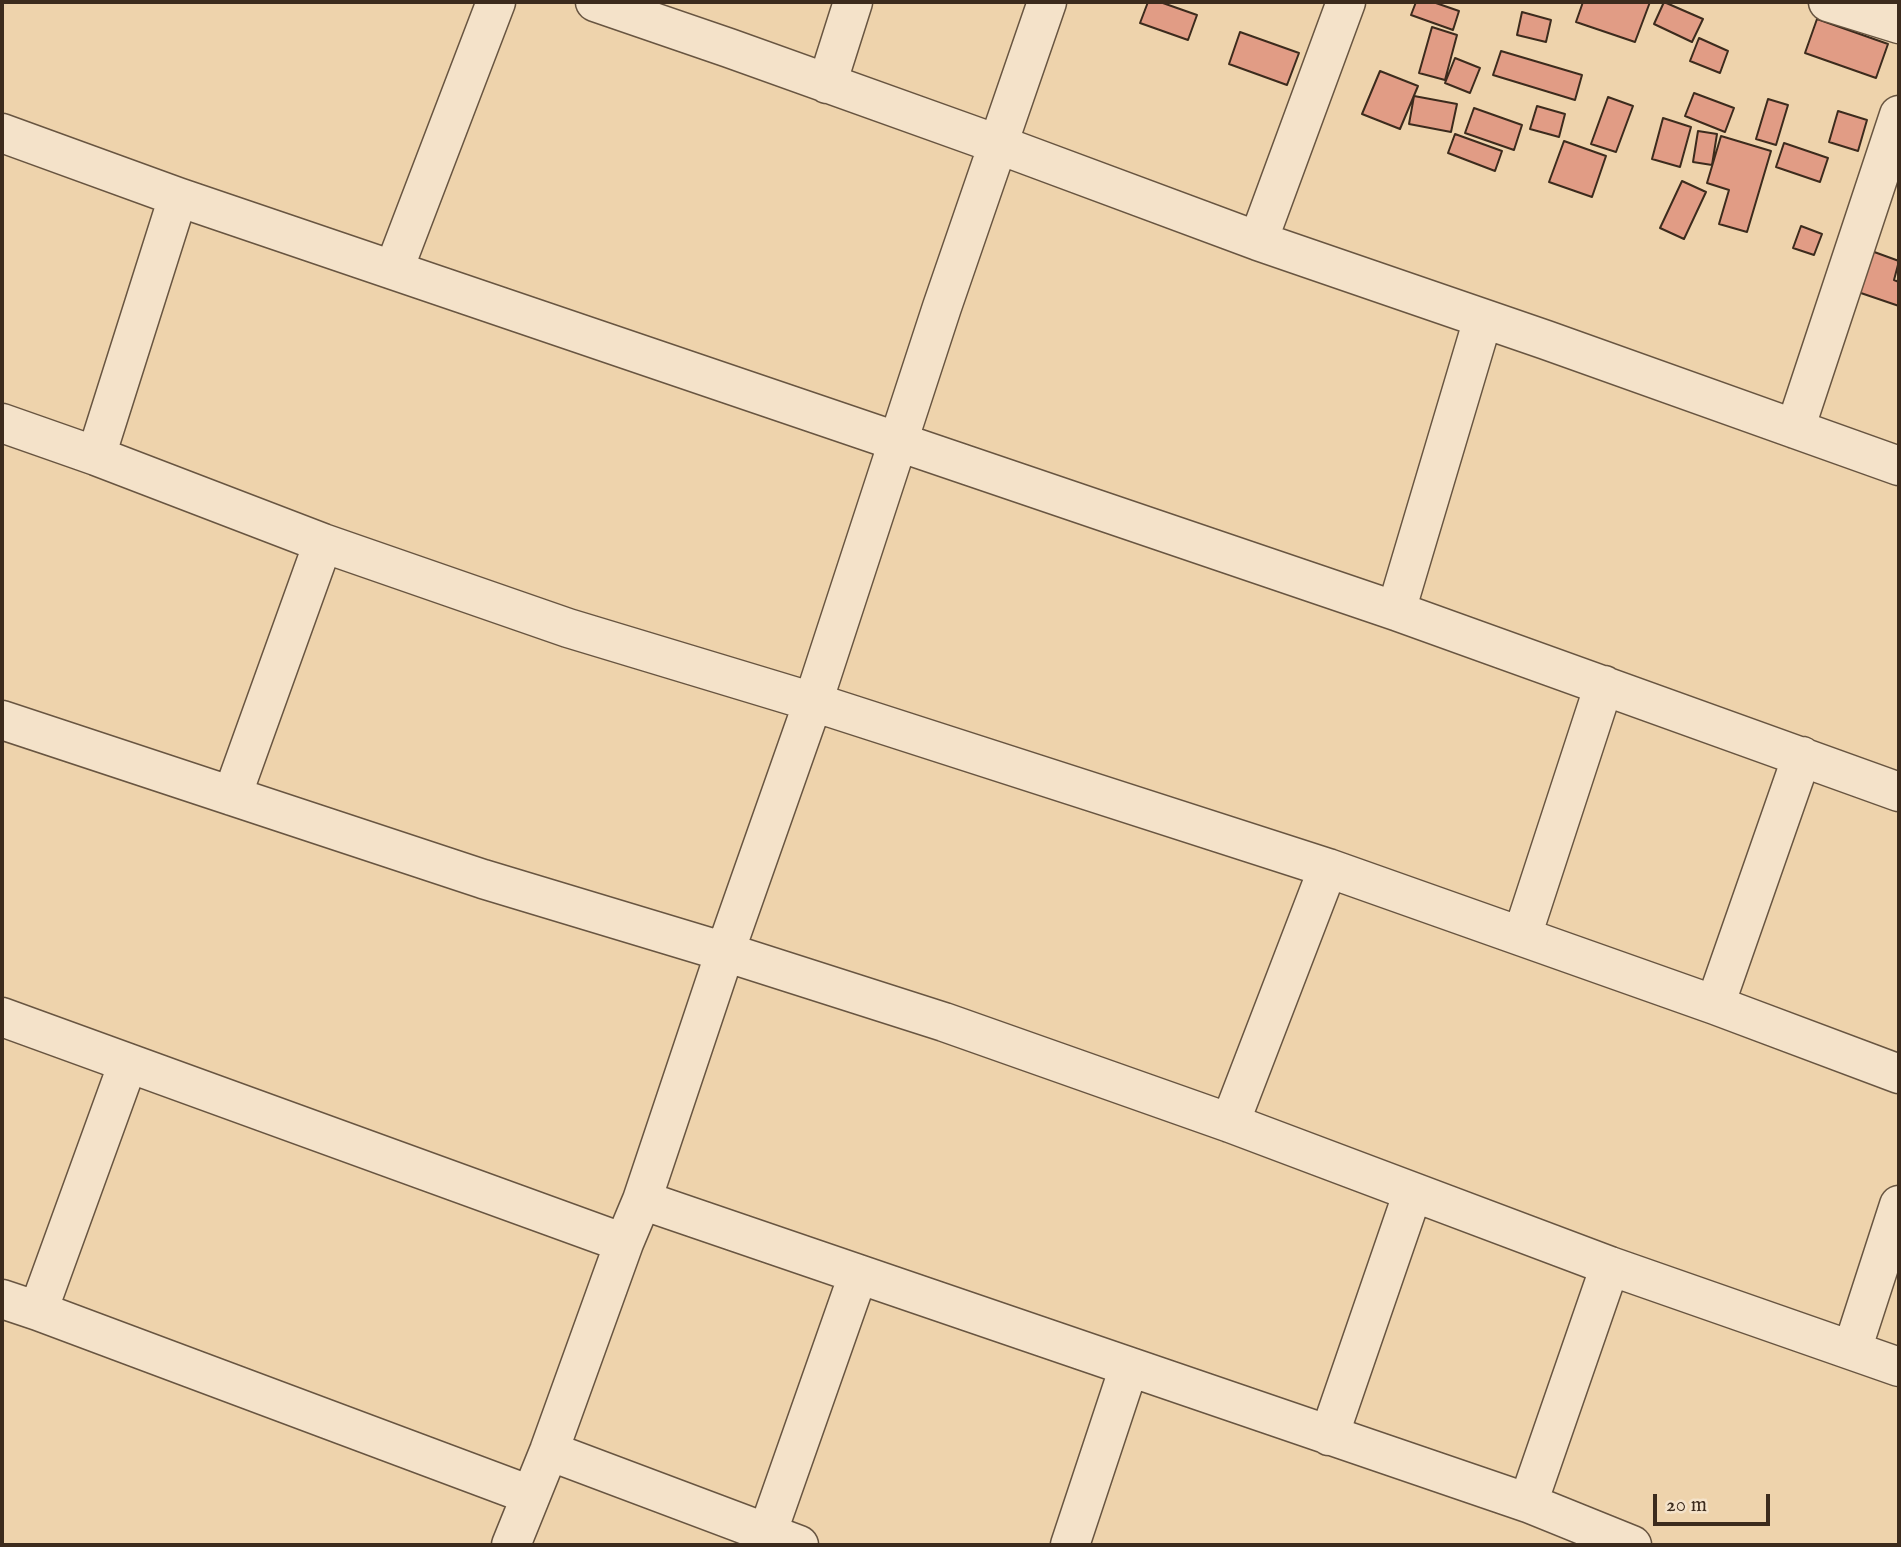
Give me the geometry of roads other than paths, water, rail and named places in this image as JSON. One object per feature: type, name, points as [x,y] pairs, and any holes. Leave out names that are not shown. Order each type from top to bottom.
[{"type":"street","points":[[394,270],[496,2]]},
{"type":"street","points":[[595,2],[997,144],[1258,241],[1899,466]]},
{"type":"street","points":[[827,83],[853,2]]},
{"type":"street","points":[[511,1545],[549,1451],[642,1200],[813,702],[898,440],[1047,2]]},
{"type":"street","points":[[1258,241],[1346,2]]},
{"type":"street","points":[[1829,2],[1899,24]]},
{"type":"street","points":[[1795,429],[1899,115]]},
{"type":"street","points":[[2,132],[178,197],[1396,611],[1899,792]]},
{"type":"street","points":[[96,456],[178,197]]},
{"type":"street","points":[[1396,611],[1483,319]]},
{"type":"street","points":[[2,423],[323,543],[568,628],[813,702],[1328,868],[1715,1005],[1899,1074]]},
{"type":"street","points":[[232,796],[323,543]]},
{"type":"street","points":[[1522,936],[1604,685]]},
{"type":"street","points":[[2,720],[483,879],[944,1022],[1230,1123],[1610,1266],[1899,1367]]},
{"type":"street","points":[[1715,1005],[1801,757]]},
{"type":"street","points":[[1230,1123],[1328,868]]},
{"type":"street","points":[[2,1017],[624,1243]]},
{"type":"street","points":[[38,1311],[128,1063]]},
{"type":"street","points":[[1329,1436],[1413,1192]]},
{"type":"street","points":[[642,1200],[1528,1503],[1632,1545]]},
{"type":"street","points":[[1852,1350],[1899,1205]]},
{"type":"street","points":[[1528,1503],[1610,1266]]},
{"type":"street","points":[[549,1451],[783,1540],[858,1275]]},
{"type":"street","points":[[2,1299],[530,1495]]},
{"type":"street","points":[[1070,1545],[1129,1367]]}]
